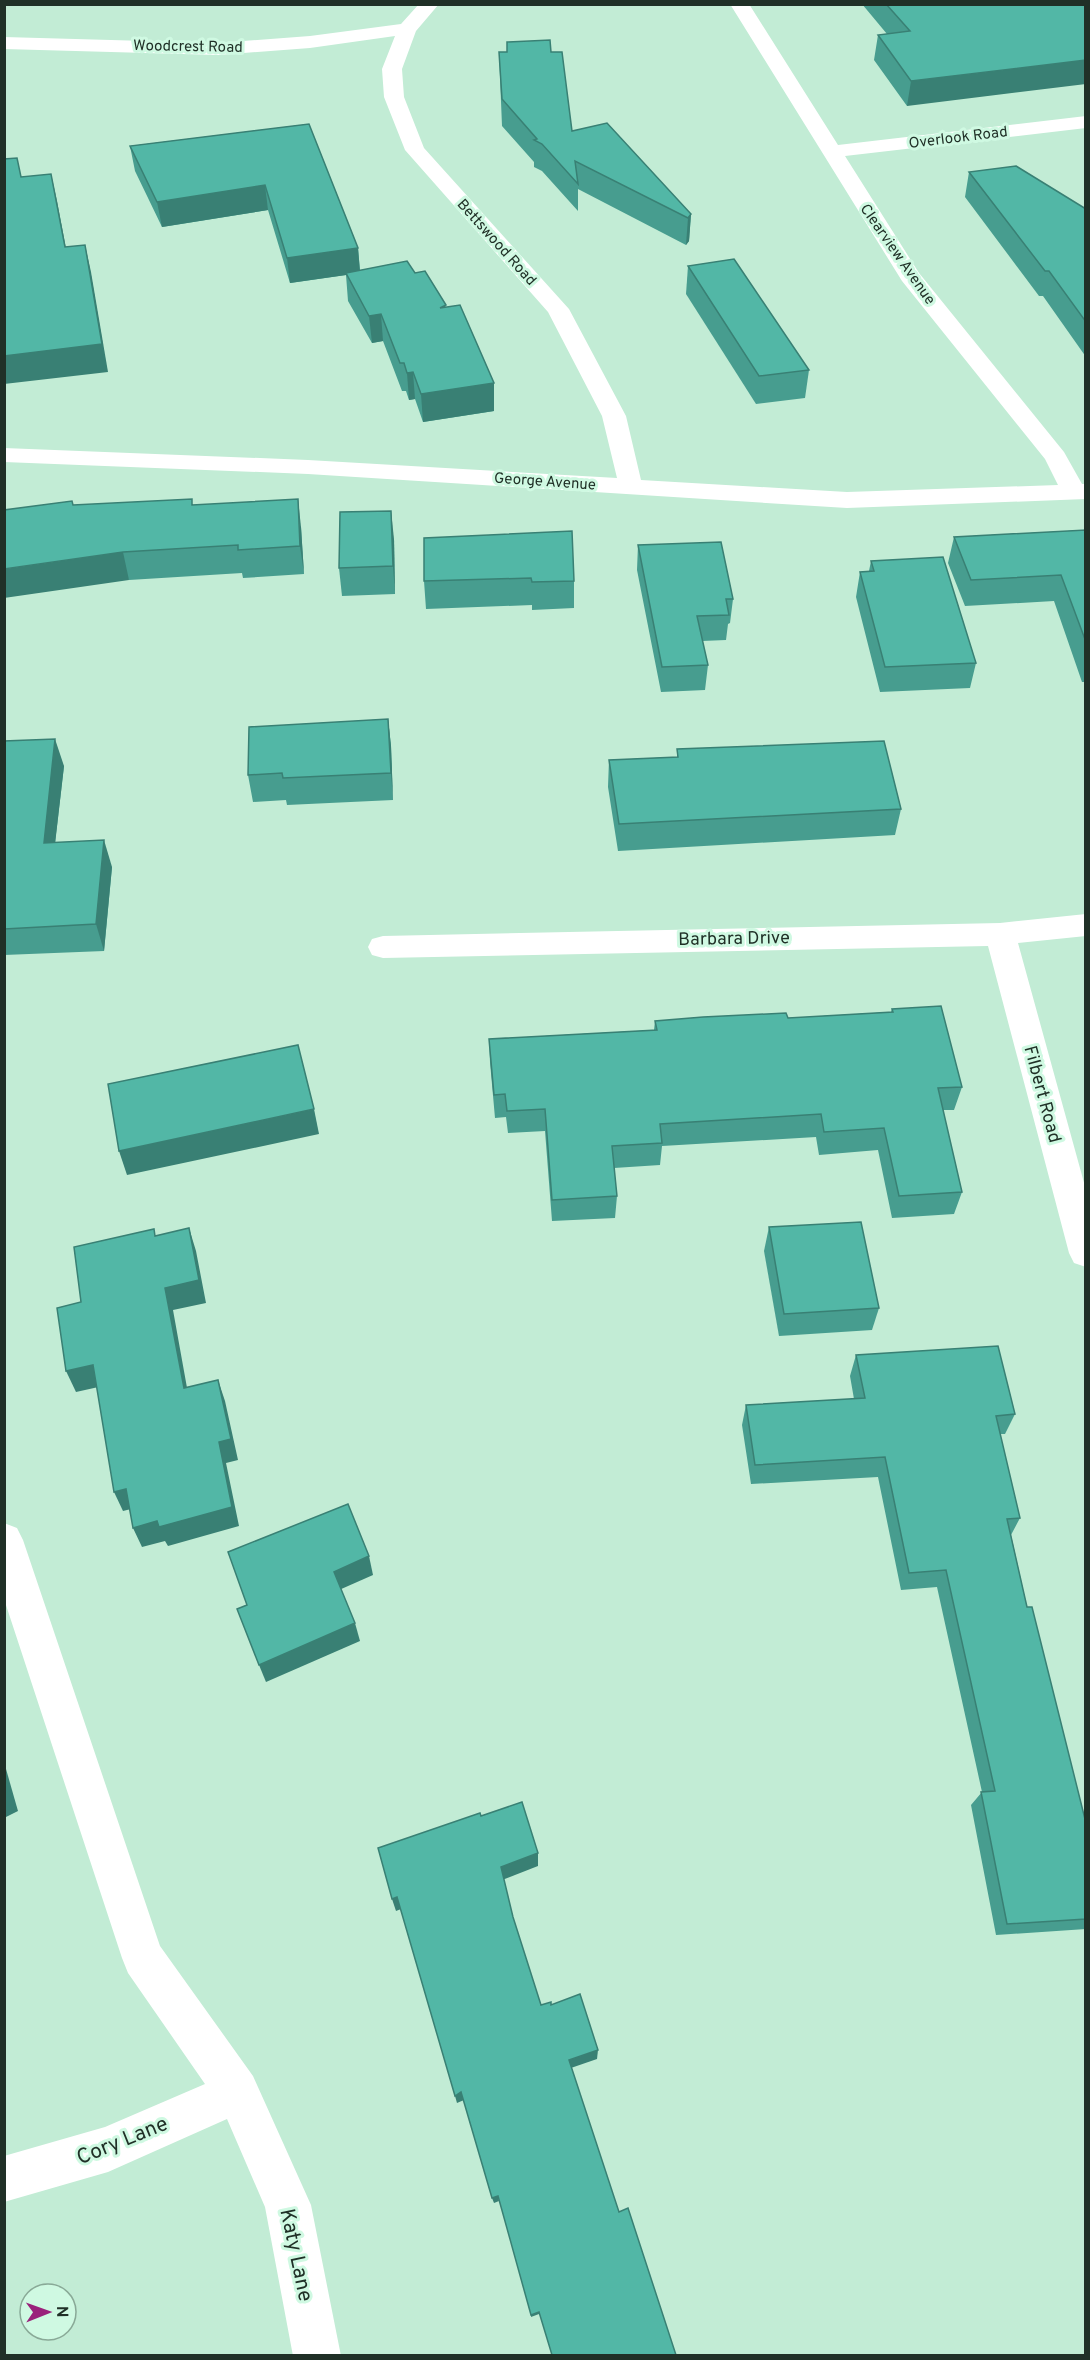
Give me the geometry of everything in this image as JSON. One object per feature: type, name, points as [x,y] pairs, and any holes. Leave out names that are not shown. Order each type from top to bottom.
[{"type":"street","name":"Bettswood Road","points":[[430,4],[407,29],[392,69],[394,97],[415,150],[558,309],[614,416],[631,487]]},
{"type":"street","name":"Clearview Avenue","points":[[738,4],[910,276],[1056,457],[1080,492]]},
{"type":"street","name":"Woodcrest Road","points":[[4,43],[218,49],[310,42],[407,29]]},
{"type":"street","name":"Overlook Road","points":[[830,152],[1086,122]]},
{"type":"street","name":"George Avenue","points":[[4,455],[308,467],[847,500],[1080,492]]},
{"type":"street","name":"Barbara Drive","points":[[383,947],[1000,934],[1086,926]]},
{"type":"street","name":"Filbert Road","points":[[1000,934],[1086,1253]]},
{"type":"street","name":"Katy Lane","points":[[4,1540],[143,1958],[237,2092],[288,2205],[317,2355]]},
{"type":"street","name":"Cory Lane","points":[[4,2180],[108,2149],[237,2092]]},
{"type":"building","points":[[886,4],[1086,4],[1086,60],[911,81],[878,35],[910,31]]},
{"type":"building","points":[[550,40],[551,52],[562,52],[572,131],[607,123],[691,214],[688,218],[575,161],[578,184],[542,144],[534,140],[537,139],[502,99],[499,52],[507,52],[507,42]]},
{"type":"building","points":[[309,124],[358,248],[287,258],[265,185],[157,202],[130,146]]},
{"type":"building","points":[[17,158],[21,177],[51,174],[65,247],[85,245],[102,344],[4,356],[4,159]]},
{"type":"building","points":[[1016,166],[1086,209],[1086,322],[1049,271],[1045,271],[969,172]]},
{"type":"building","points":[[734,259],[809,370],[759,376],[688,266]]},
{"type":"building","points":[[407,261],[415,273],[425,271],[446,305],[440,308],[460,305],[494,383],[421,394],[413,372],[407,373],[404,363],[400,363],[381,314],[369,316],[346,273]]},
{"type":"building","points":[[192,499],[192,505],[298,499],[300,546],[238,550],[238,545],[123,552],[4,569],[4,510],[72,501],[73,505]]},
{"type":"building","points":[[391,511],[393,566],[339,568],[340,512]]},
{"type":"building","points":[[1086,530],[1086,642],[1061,575],[971,580],[954,537]]},
{"type":"building","points":[[572,531],[574,581],[532,582],[531,578],[424,581],[424,538]]},
{"type":"building","points":[[721,542],[733,599],[726,599],[729,615],[697,616],[708,665],[662,667],[638,545]]},
{"type":"building","points":[[943,557],[976,663],[885,667],[860,572],[874,571],[871,561]]},
{"type":"building","points":[[388,719],[391,773],[283,778],[282,773],[248,775],[249,727]]},
{"type":"building","points":[[55,739],[44,843],[104,840],[96,924],[4,929],[4,741]]},
{"type":"building","points":[[884,741],[901,809],[619,824],[609,760],[678,757],[677,749]]},
{"type":"building","points":[[941,1006],[962,1087],[938,1088],[962,1192],[899,1196],[884,1128],[824,1132],[821,1114],[660,1124],[662,1143],[612,1146],[617,1196],[552,1200],[545,1109],[507,1111],[505,1094],[494,1095],[489,1039],[657,1030],[655,1021],[703,1017],[786,1013],[788,1018],[893,1012],[892,1009]]},
{"type":"building","points":[[298,1045],[314,1109],[119,1151],[108,1084]]},
{"type":"building","points":[[861,1222],[879,1308],[784,1314],[769,1227]]},
{"type":"building","points":[[189,1228],[199,1280],[165,1288],[184,1388],[218,1380],[231,1439],[219,1442],[232,1507],[159,1527],[157,1521],[133,1528],[126,1489],[114,1492],[93,1365],[66,1371],[57,1308],[81,1302],[74,1247],[154,1229],[155,1236]]},
{"type":"building","points":[[998,1346],[1015,1414],[996,1416],[1020,1518],[1007,1519],[1027,1607],[1032,1607],[1086,1823],[1086,1919],[1007,1924],[981,1792],[995,1791],[946,1570],[909,1573],[885,1457],[755,1465],[746,1405],[865,1398],[856,1355]]},
{"type":"building","points":[[348,1504],[369,1556],[334,1572],[355,1623],[259,1665],[237,1609],[247,1605],[228,1552]]},
{"type":"building","points":[[522,1802],[538,1853],[501,1867],[513,1917],[541,2005],[551,2002],[551,2005],[580,1994],[598,2050],[569,2060],[619,2212],[628,2208],[676,2355],[552,2355],[539,2312],[531,2315],[498,2196],[492,2198],[461,2092],[455,2096],[397,1897],[392,1899],[378,1848],[480,1813],[481,1816]]}]
